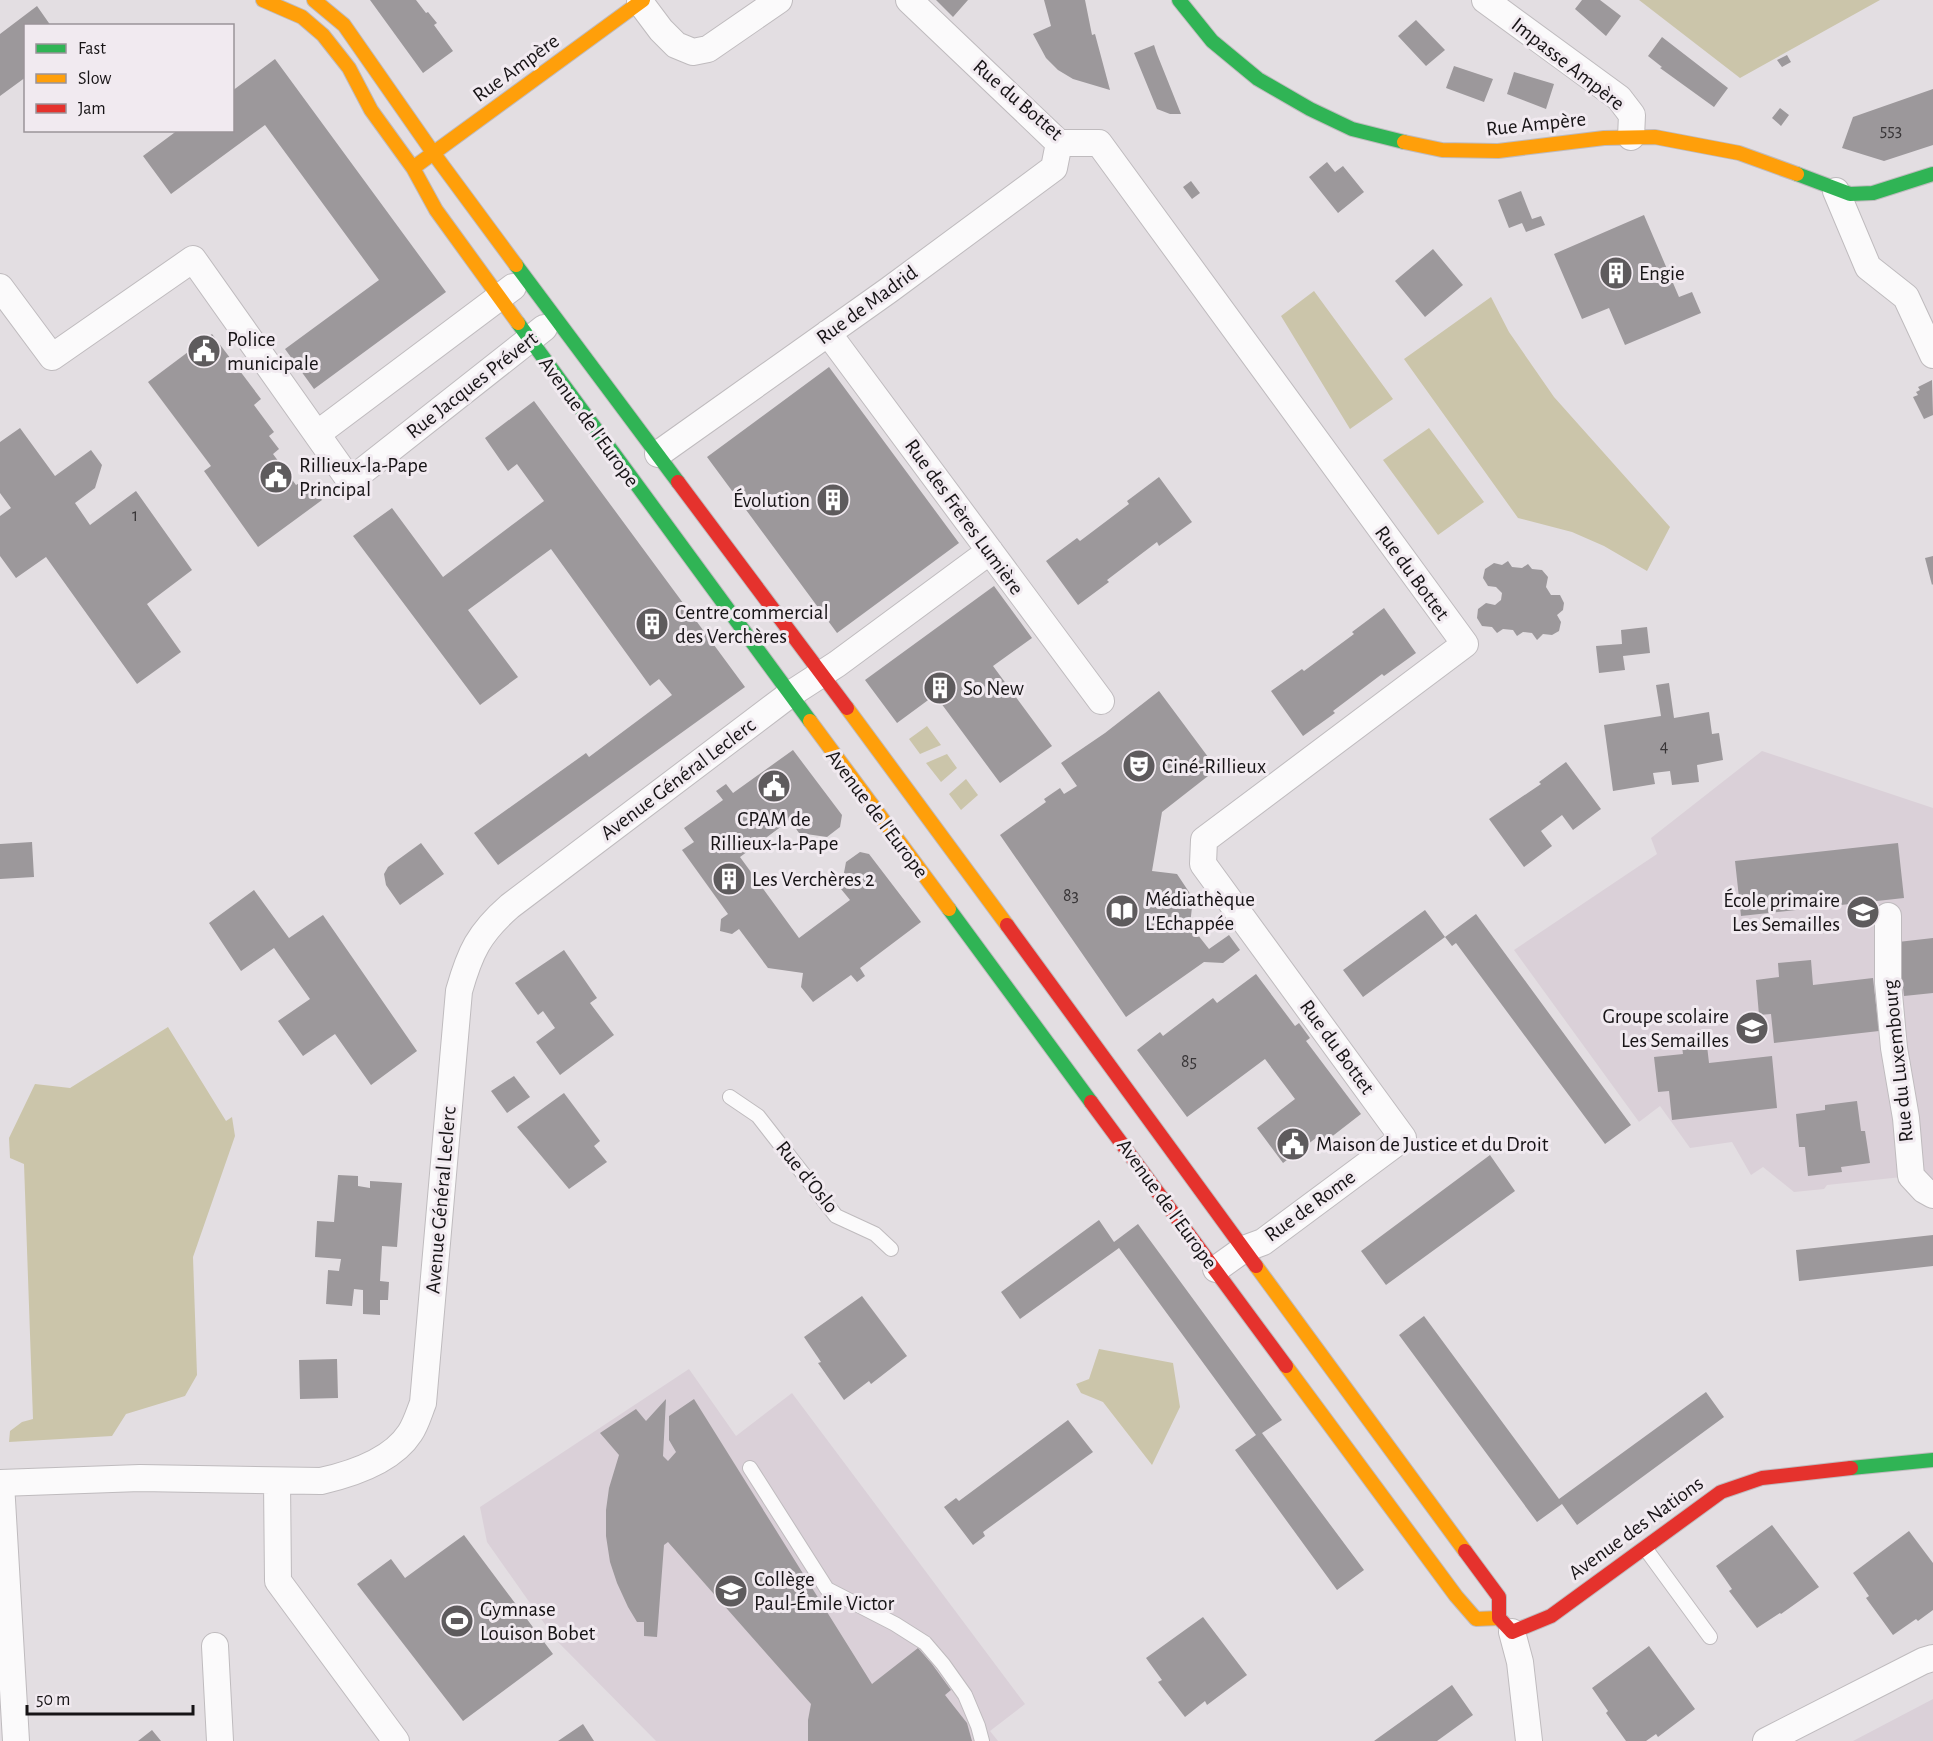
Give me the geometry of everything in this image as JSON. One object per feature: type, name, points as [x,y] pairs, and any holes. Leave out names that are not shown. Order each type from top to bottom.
[{"type":"street","name":"Avenue de l'Europe","points":[[263,0],[302,17],[323,35],[349,68],[371,110],[413,168],[436,210],[789,695],[1456,1596],[1476,1619],[1506,1625]]},
{"type":"street","name":"Avenue de l'Europe","points":[[314,0],[344,25],[555,318],[821,674],[1499,1597],[1506,1625],[1520,1662],[1529,1741]]},
{"type":"street","points":[[642,1],[655,23],[676,45],[693,52],[708,49],[779,0]]},
{"type":"street","name":"Rue du Bottet","points":[[909,0],[1059,143],[1099,143],[1464,644],[1203,840],[1203,864],[1403,1138]]},
{"type":"street","name":"Rue Ampère","points":[[1179,0],[1212,41],[1250,73],[1310,110],[1352,129],[1442,150],[1498,152],[1604,138],[1655,137],[1739,153],[1850,195],[1873,193],[1933,174]]},
{"type":"street","name":"Impasse Ampère","points":[[1485,0],[1619,98],[1632,115],[1632,137]]},
{"type":"street","name":"Rue Ampère","points":[[413,168],[642,1]]},
{"type":"street","name":"Rue de Madrid","points":[[658,454],[1054,168],[1059,143]]},
{"type":"street","points":[[1836,191],[1868,267],[1906,297],[1933,355]]},
{"type":"street","name":"Rue Jacques Prévert","points":[[0,287],[52,357],[194,259],[350,482],[555,318]]},
{"type":"street","points":[[317,434],[526,277]]},
{"type":"street","name":"Rue des Frères Lumière","points":[[828,333],[1101,702]]},
{"type":"street","name":"Avenue Général Leclerc","points":[[0,1483],[140,1478],[321,1481],[347,1475],[372,1465],[391,1452],[409,1435],[423,1403],[459,991],[465,968],[476,942],[493,921],[510,906],[789,695],[990,551]]},
{"type":"street","name":"Rue du Luxembourg","points":[[1888,916],[1888,983],[1911,1176],[1924,1190],[1933,1195]]},
{"type":"street","name":"Rue de Rome","points":[[1216,1269],[1244,1249],[1263,1242],[1403,1138]]},
{"type":"street","name":"Avenue des Nations","points":[[1506,1625],[1551,1616],[1721,1492],[1762,1478],[1933,1460]]},
{"type":"street","points":[[277,1482],[278,1581],[396,1741]]},
{"type":"street","points":[[0,1483],[16,1741]]},
{"type":"street","points":[[215,1646],[220,1741]]},
{"type":"street","points":[[1766,1741],[1933,1658]]},
{"type":"lane","name":"Rue d'Oslo","points":[[730,1097],[758,1116],[836,1216],[875,1234],[891,1249]]},
{"type":"lane","points":[[750,1468],[827,1589],[895,1624],[925,1643],[943,1664],[964,1695],[982,1741]]},
{"type":"lane","points":[[1645,1548],[1710,1636]]},
{"type":"shaded area","points":[[1639,0],[1880,0],[1740,78]]},
{"type":"shaded area","points":[[1314,291],[1393,399],[1350,429],[1281,316]]},
{"type":"shaded area","points":[[1491,297],[1509,332],[1554,397],[1670,527],[1647,571],[1604,546],[1572,532],[1518,518],[1404,359]]},
{"type":"shaded area","points":[[1429,428],[1484,502],[1438,535],[1383,460]]},
{"type":"shaded area","points":[[927,726],[941,745],[920,754],[909,739]]},
{"type":"shaded area","name":"Groupe scolaire Les Semailles","points":[[1762,751],[1933,808],[1933,1189],[1911,1176],[1827,1185],[1824,1189],[1794,1192],[1763,1167],[1751,1175],[1732,1142],[1690,1148],[1660,1106],[1639,1122],[1514,950],[1657,854],[1651,838]]},
{"type":"shaded area","points":[[947,754],[957,768],[941,782],[926,763]]},
{"type":"shaded area","points":[[966,779],[978,795],[961,810],[949,794]]},
{"type":"shaded area","points":[[168,1027],[226,1121],[232,1117],[235,1136],[193,1257],[197,1375],[185,1396],[126,1414],[112,1436],[9,1442],[10,1431],[22,1422],[33,1419],[24,1164],[10,1158],[9,1138],[35,1084],[70,1088]]},
{"type":"shaded area","points":[[1099,1349],[1173,1363],[1180,1407],[1152,1465],[1103,1402],[1081,1393],[1076,1384],[1089,1379]]},
{"type":"shaded area","name":"Collège Paul-Émile Victor","points":[[689,1369],[736,1436],[792,1393],[1025,1704],[990,1731],[998,1741],[656,1741],[556,1640],[487,1542],[480,1507]]},
{"type":"shaded area","points":[[1933,1699],[1933,1741],[1853,1741]]},
{"type":"building","points":[[370,0],[416,0],[437,23],[434,25],[453,51],[423,73]]},
{"type":"building","points":[[936,0],[968,0],[953,17]]},
{"type":"building","points":[[1044,0],[1085,0],[1092,35],[1095,34],[1110,90],[1073,79],[1058,70],[1046,58],[1033,34],[1051,26]]},
{"type":"building","points":[[1582,0],[1600,0],[1621,16],[1606,36],[1575,9]]},
{"type":"building","points":[[37,6],[50,24],[24,24],[24,78],[0,96],[0,34]]},
{"type":"building","points":[[1416,20],[1445,50],[1426,66],[1398,36]]},
{"type":"building","points":[[1662,37],[1728,88],[1714,107],[1660,68],[1662,67],[1648,56]]},
{"type":"building","points":[[1154,45],[1181,114],[1170,114],[1157,109],[1134,53]]},
{"type":"building","points":[[1787,55],[1791,62],[1782,67],[1777,60]]},
{"type":"building","points":[[275,59],[446,292],[314,389],[285,349],[379,280],[265,125],[171,194],[143,156],[175,132],[234,132],[234,90]]},
{"type":"building","points":[[1454,66],[1493,79],[1484,102],[1446,88]]},
{"type":"building","points":[[1514,72],[1554,84],[1546,109],[1507,94]]},
{"type":"building","points":[[1933,89],[1933,145],[1884,161],[1842,148],[1853,117]]},
{"type":"building","points":[[1780,108],[1789,115],[1781,126],[1772,118]]},
{"type":"building","points":[[1327,162],[1335,172],[1343,166],[1364,192],[1338,213],[1309,177]]},
{"type":"building","points":[[1191,181],[1200,193],[1192,199],[1183,187]]},
{"type":"building","points":[[1521,191],[1532,219],[1541,216],[1545,225],[1526,232],[1522,223],[1509,228],[1498,200]]},
{"type":"building","name":"Engie","points":[[1644,215],[1679,297],[1692,292],[1701,313],[1625,345],[1609,308],[1582,319],[1554,254]]},
{"type":"building","points":[[1433,249],[1463,285],[1425,317],[1395,281]]},
{"type":"building","points":[[212,334],[261,399],[254,405],[274,432],[269,436],[279,449],[273,454],[296,485],[306,479],[322,500],[258,547],[204,471],[211,466],[148,382]]},
{"type":"building","name":"Évolution","points":[[829,367],[959,543],[837,633],[707,457]]},
{"type":"building","points":[[1932,380],[1933,415],[1924,419],[1913,397],[1918,395],[1916,392],[1920,390],[1918,387]]},
{"type":"building","name":"Centre commercial des Verchères","points":[[534,401],[745,687],[498,865],[474,833],[586,753],[589,757],[672,695],[659,679],[650,686],[551,549],[468,610],[518,677],[480,705],[353,536],[392,508],[443,577],[544,501],[517,464],[508,471],[485,438]]},
{"type":"building","points":[[20,428],[55,476],[91,450],[102,465],[95,488],[75,503],[90,525],[136,491],[192,570],[147,604],[181,652],[137,684],[46,557],[16,578],[0,556],[0,516],[11,508],[0,493],[0,442]]},
{"type":"building","points":[[1159,477],[1192,522],[1159,546],[1157,542],[1078,605],[1046,561],[1077,538],[1080,541],[1129,504],[1127,501]]},
{"type":"building","points":[[1933,556],[1933,584],[1932,585],[1925,558]]},
{"type":"building","points":[[1508,561],[1512,567],[1522,568],[1528,564],[1532,569],[1542,570],[1548,577],[1546,587],[1551,595],[1560,595],[1564,603],[1563,610],[1557,615],[1561,622],[1559,631],[1552,635],[1543,634],[1537,640],[1532,633],[1523,632],[1517,636],[1513,630],[1503,629],[1497,633],[1492,627],[1482,626],[1477,618],[1478,609],[1486,603],[1495,605],[1501,600],[1502,593],[1496,587],[1488,586],[1483,578],[1485,569],[1494,563],[1502,565]]},
{"type":"building","name":"So New","points":[[994,586],[1032,638],[993,666],[1052,746],[1000,783],[935,695],[897,723],[865,680]]},
{"type":"building","points":[[1384,608],[1416,653],[1384,676],[1382,674],[1303,736],[1271,691],[1302,669],[1304,671],[1354,634],[1352,632]]},
{"type":"building","points":[[1647,627],[1650,653],[1623,656],[1625,670],[1599,673],[1596,646],[1622,644],[1621,630]]},
{"type":"building","points":[[1669,683],[1674,718],[1709,712],[1712,734],[1719,733],[1723,760],[1697,765],[1699,782],[1672,785],[1670,771],[1653,773],[1655,784],[1613,791],[1604,725],[1661,716],[1656,685]]},
{"type":"building","name":"Médiathèque L'Echappée","points":[[1159,691],[1217,769],[1162,812],[1152,871],[1177,874],[1193,898],[1190,925],[1209,949],[1229,935],[1240,950],[1223,963],[1204,962],[1126,1017],[1000,835],[1046,802],[1044,799],[1060,788],[1064,794],[1077,786],[1061,763],[1105,733]]},
{"type":"building","name":"Les Verchères 2","points":[[793,750],[842,815],[840,827],[827,837],[799,833],[790,820],[740,857],[799,938],[850,900],[841,889],[846,862],[860,852],[869,854],[921,922],[860,968],[865,976],[857,982],[851,975],[813,1002],[801,987],[803,973],[768,968],[739,929],[732,934],[720,931],[721,919],[728,914],[682,850],[694,842],[684,828],[723,800],[716,791],[726,784],[733,793]]},
{"type":"building","points":[[1566,762],[1601,809],[1573,830],[1562,815],[1541,831],[1552,846],[1524,867],[1489,819],[1541,784],[1539,782]]},
{"type":"building","points":[[32,842],[34,877],[0,879],[0,844]]},
{"type":"building","points":[[421,843],[444,874],[400,905],[386,885],[384,874],[388,867]]},
{"type":"building","points":[[1898,843],[1904,898],[1741,916],[1735,861]]},
{"type":"building","points":[[254,890],[289,938],[323,915],[417,1051],[371,1085],[335,1034],[303,1056],[278,1021],[310,999],[274,948],[241,971],[209,923]]},
{"type":"building","points":[[1425,910],[1445,937],[1363,997],[1343,970]]},
{"type":"building","points":[[1476,914],[1631,1125],[1605,1144],[1456,943],[1452,946],[1445,937]]},
{"type":"building","points":[[1933,938],[1933,993],[1904,996],[1898,942]]},
{"type":"building","points":[[564,950],[597,998],[590,1003],[614,1035],[560,1075],[536,1042],[555,1028],[543,1011],[538,1015],[515,983]]},
{"type":"building","points":[[1811,960],[1813,985],[1873,978],[1879,1031],[1774,1043],[1771,1014],[1759,1015],[1756,980],[1779,977],[1778,963]]},
{"type":"building","points":[[1256,974],[1295,1026],[1299,1023],[1310,1038],[1306,1041],[1361,1114],[1321,1145],[1316,1138],[1283,1163],[1257,1128],[1295,1099],[1265,1059],[1187,1117],[1137,1050],[1160,1032],[1163,1036],[1213,998],[1217,1003]]},
{"type":"building","points":[[1706,1037],[1709,1063],[1772,1056],[1777,1108],[1672,1120],[1669,1091],[1658,1092],[1654,1057],[1683,1054],[1681,1039]]},
{"type":"building","points":[[514,1076],[530,1097],[507,1113],[491,1091]]},
{"type":"building","points":[[564,1093],[600,1141],[594,1146],[607,1162],[569,1189],[517,1127]]},
{"type":"building","points":[[1857,1101],[1861,1131],[1865,1131],[1870,1163],[1841,1167],[1842,1172],[1808,1176],[1805,1147],[1799,1147],[1796,1114],[1825,1110],[1825,1105]]},
{"type":"building","points":[[1490,1155],[1515,1191],[1386,1285],[1361,1251]]},
{"type":"building","points":[[338,1175],[358,1176],[358,1186],[370,1188],[370,1181],[402,1183],[397,1247],[382,1246],[380,1281],[389,1282],[388,1300],[380,1300],[380,1315],[363,1314],[363,1290],[354,1289],[352,1306],[326,1304],[328,1270],[339,1271],[341,1259],[315,1257],[317,1221],[334,1222]]},
{"type":"building","points":[[1099,1220],[1114,1242],[1138,1224],[1282,1420],[1262,1433],[1364,1570],[1337,1590],[1235,1450],[1256,1435],[1119,1248],[1020,1319],[1001,1292]]},
{"type":"building","points":[[1933,1235],[1933,1266],[1799,1281],[1796,1250]]},
{"type":"building","points":[[862,1296],[907,1356],[871,1384],[869,1381],[844,1400],[818,1363],[821,1362],[804,1337]]},
{"type":"building","points":[[1424,1316],[1559,1499],[1706,1392],[1724,1417],[1577,1525],[1562,1504],[1537,1522],[1399,1335]]},
{"type":"building","points":[[337,1359],[338,1398],[300,1399],[299,1360]]},
{"type":"building","points":[[666,1399],[663,1456],[668,1461],[676,1452],[669,1440],[669,1416],[694,1399],[872,1684],[918,1648],[951,1690],[945,1695],[967,1723],[972,1741],[808,1741],[811,1704],[668,1542],[664,1545],[657,1637],[644,1636],[644,1622],[637,1622],[628,1607],[610,1562],[606,1536],[606,1510],[609,1488],[619,1455],[600,1433],[636,1409],[646,1421]]},
{"type":"building","points":[[1068,1420],[1093,1452],[983,1532],[985,1536],[973,1545],[944,1507],[956,1498],[959,1501]]},
{"type":"building","points":[[1772,1525],[1819,1587],[1757,1628],[1729,1591],[1732,1589],[1716,1566]]},
{"type":"building","points":[[1909,1531],[1933,1563],[1933,1610],[1893,1635],[1866,1598],[1869,1596],[1853,1573]]},
{"type":"building","name":"Gymnase Louison Bobet","points":[[464,1535],[553,1654],[463,1721],[357,1584],[391,1559],[405,1578]]},
{"type":"building","points":[[1203,1617],[1247,1675],[1207,1705],[1205,1701],[1185,1717],[1158,1682],[1162,1680],[1146,1658]]},
{"type":"building","points":[[1649,1646],[1695,1709],[1658,1737],[1656,1734],[1646,1741],[1626,1741],[1592,1688]]},
{"type":"building","points":[[1452,1685],[1473,1715],[1437,1741],[1374,1741]]},
{"type":"building","points":[[583,1724],[594,1741],[558,1741]]},
{"type":"building","points":[[152,1730],[161,1741],[138,1741]]},
{"type":"traffic: fast","points":[[1179,0],[1212,41],[1258,79],[1310,109],[1352,129],[1404,142]]},
{"type":"traffic: fast","points":[[1797,174],[1850,194],[1873,193],[1933,174]]},
{"type":"traffic: fast","points":[[516,265],[678,482]]},
{"type":"traffic: fast","points":[[518,323],[810,721]]},
{"type":"traffic: fast","points":[[949,909],[1091,1102]]},
{"type":"traffic: fast","points":[[1851,1468],[1933,1460]]},
{"type":"traffic: slow","points":[[263,0],[302,17],[323,35],[349,68],[371,110],[413,168],[436,210],[518,323]]},
{"type":"traffic: slow","points":[[314,0],[344,25],[434,154],[516,265]]},
{"type":"traffic: slow","points":[[417,165],[643,0]]},
{"type":"traffic: slow","points":[[1404,142],[1442,150],[1498,151],[1604,138],[1655,137],[1739,153],[1797,174]]},
{"type":"traffic: slow","points":[[847,708],[1007,925]]},
{"type":"traffic: slow","points":[[810,721],[949,909]]},
{"type":"traffic: slow","points":[[1256,1266],[1465,1551]]},
{"type":"traffic: slow","points":[[1286,1366],[1456,1596],[1476,1619],[1499,1618]]},
{"type":"traffic: jam","points":[[678,482],[847,708]]},
{"type":"traffic: jam","points":[[1007,925],[1256,1266]]},
{"type":"traffic: jam","points":[[1091,1102],[1286,1366]]},
{"type":"traffic: jam","points":[[1465,1551],[1499,1597],[1499,1618],[1512,1632],[1551,1616],[1721,1492],[1762,1478],[1851,1468]]},
{"type":"place","name":"Engie","points":[[1616,273]]},
{"type":"place","name":"Police municipale","points":[[204,351]]},
{"type":"place","name":"Rillieux-la-Pape Principal","points":[[276,477]]},
{"type":"place","name":"Évolution","points":[[833,500]]},
{"type":"place","name":"Centre commercial des Verchères","points":[[652,624]]},
{"type":"place","name":"So New","points":[[940,688]]},
{"type":"place","name":"Ciné-Rillieux","points":[[1139,766]]},
{"type":"place","name":"CPAM de Rillieux-la-Pape","points":[[774,786]]},
{"type":"place","name":"Les Verchères 2","points":[[729,879]]},
{"type":"place","name":"Médiathèque L'Echappée","points":[[1122,911]]},
{"type":"place","name":"École primaire Les Semailles","points":[[1863,912]]},
{"type":"place","name":"Groupe scolaire Les Semailles","points":[[1752,1028]]},
{"type":"place","name":"Maison de Justice et du Droit","points":[[1293,1144]]},
{"type":"place","name":"Collège Paul-Émile Victor","points":[[731,1591]]},
{"type":"place","name":"Gymnase Louison Bobet","points":[[457,1621]]}]
